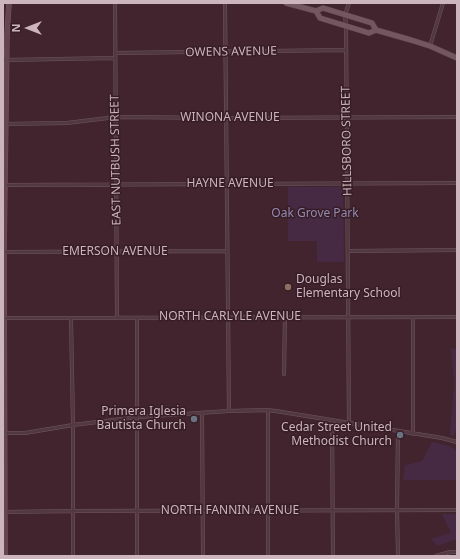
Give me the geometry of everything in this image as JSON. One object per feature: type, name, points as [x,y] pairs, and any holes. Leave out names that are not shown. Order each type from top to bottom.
[{"type":"main road","points":[[4,556],[3,252],[5,60],[9,3]]},
{"type":"main road","points":[[286,3],[316,11],[323,8],[372,23],[376,30]]},
{"type":"main road","points":[[316,11],[320,18],[368,33],[376,30],[430,46],[457,58]]},
{"type":"street","name":"EAST NUTBUSH STREET","points":[[115,3],[117,318]]},
{"type":"street","points":[[225,3],[229,411]]},
{"type":"street","name":"HILLSBORO STREET","points":[[349,3],[346,15],[349,424]]},
{"type":"street","points":[[430,46],[443,3]]},
{"type":"street","name":"OWENS AVENUE","points":[[115,53],[346,50]]},
{"type":"street","points":[[5,60],[115,58]]},
{"type":"street","name":"WINONA AVENUE","points":[[5,124],[67,123],[116,117],[457,117]]},
{"type":"street","name":"HAYNE AVENUE","points":[[4,185],[457,183]]},
{"type":"street","points":[[348,251],[457,250]]},
{"type":"street","name":"EMERSON AVENUE","points":[[3,252],[227,251]]},
{"type":"street","points":[[284,374],[285,317]]},
{"type":"street","points":[[413,317],[413,434]]},
{"type":"street","name":"NORTH CARLYLE AVENUE","points":[[4,318],[457,317]]},
{"type":"street","points":[[72,318],[73,556]]},
{"type":"street","points":[[137,556],[138,318]]},
{"type":"street","points":[[4,433],[25,433],[138,416],[268,410],[442,438],[457,442]]},
{"type":"street","points":[[268,410],[268,556]]},
{"type":"street","points":[[202,413],[203,556]]},
{"type":"street","points":[[332,420],[333,556]]},
{"type":"street","points":[[398,431],[398,556]]},
{"type":"street","name":"NORTH FANNIN AVENUE","points":[[4,512],[457,510]]},
{"type":"street","points":[[436,556],[450,552],[457,552]]},
{"type":"green space","name":"Oak Grove Park","points":[[288,187],[343,187],[344,262],[317,262],[317,241],[288,241]]},
{"type":"green space","points":[[451,348],[457,349],[457,424],[454,436],[450,435],[454,385]]},
{"type":"green space","points":[[432,442],[446,445],[453,448],[457,452],[457,480],[403,480],[405,465],[422,461]]},
{"type":"green space","points":[[442,514],[457,514],[457,539],[437,546],[431,539],[451,533]]},
{"type":"place","name":"Douglas Elementary School","points":[[288,287]]},
{"type":"place","name":"Primera Iglesia Bautista Church","points":[[194,419]]},
{"type":"place","name":"Cedar Street United Methodist Church","points":[[400,435]]}]
